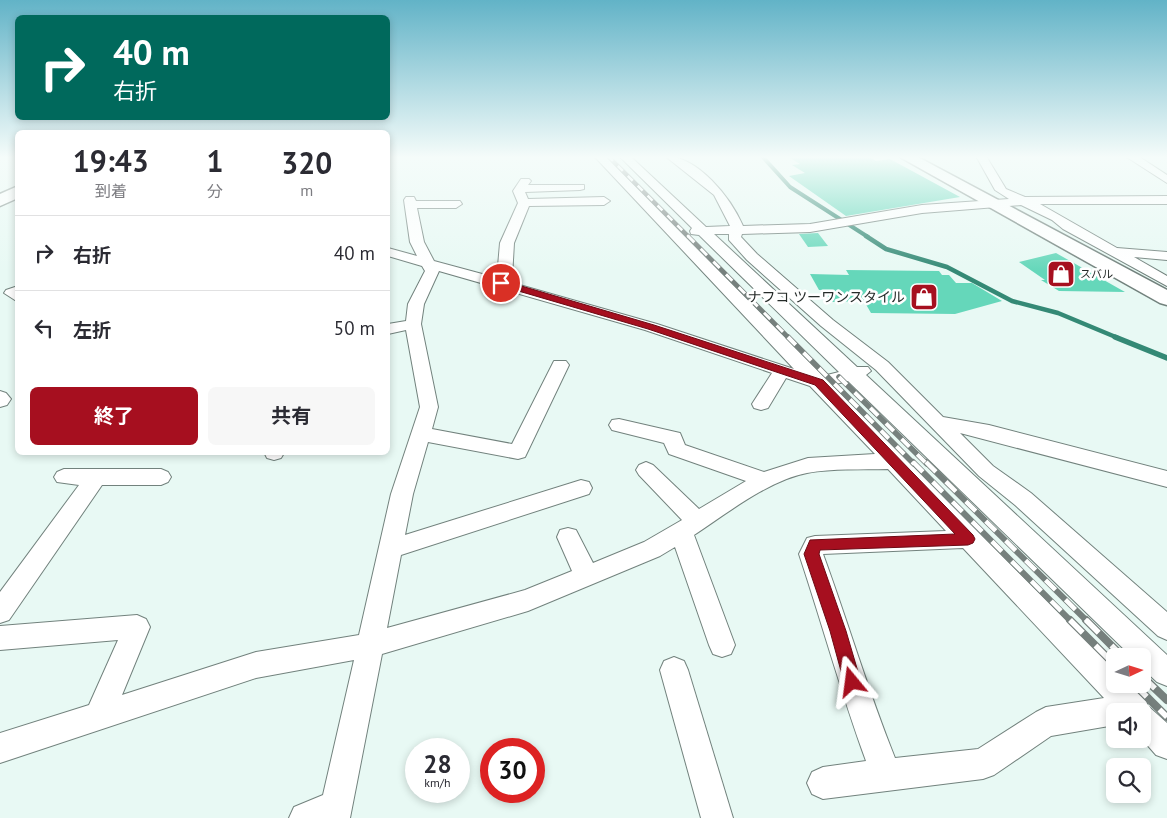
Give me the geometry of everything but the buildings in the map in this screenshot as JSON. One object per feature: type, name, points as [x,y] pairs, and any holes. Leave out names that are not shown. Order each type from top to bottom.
[{"type":"main road","points":[[0,201],[12,194]]},
{"type":"main road","points":[[975,194],[1167,299]]},
{"type":"street","points":[[501,283],[505,277],[507,243],[524,203],[523,194]]},
{"type":"street","points":[[636,194],[968,539],[1120,703]]},
{"type":"street","points":[[664,194],[1167,673]]},
{"type":"street","points":[[721,194],[729,204],[738,229],[734,236],[752,257],[827,324],[882,366],[986,471],[1023,499],[1167,628]]},
{"type":"street","points":[[1009,194],[1056,217],[1110,251],[1167,282]]},
{"type":"street","points":[[675,234],[702,230],[810,228],[922,209],[1025,201],[1167,200]]},
{"type":"street","points":[[524,203],[604,201]]},
{"type":"street","points":[[305,818],[335,812],[402,494],[429,407],[414,324],[416,304],[432,271],[417,242],[410,202],[456,204]]},
{"type":"street","points":[[1087,255],[1110,251],[1167,256]]},
{"type":"street","points":[[390,252],[651,327],[819,383],[882,366]]},
{"type":"street","points":[[390,329],[414,324]]},
{"type":"street","points":[[422,434],[518,452],[560,366]]},
{"type":"street","points":[[760,404],[782,371]]},
{"type":"street","points":[[938,422],[990,432],[1167,479]]},
{"type":"street","points":[[619,425],[673,438],[676,449],[765,480]]},
{"type":"street","points":[[0,748],[256,665],[370,645],[528,600],[652,549],[765,480],[786,471],[808,466],[892,461]]},
{"type":"street","points":[[646,470],[690,527],[722,645]]},
{"type":"street","points":[[64,477],[161,477]]},
{"type":"street","points":[[0,612],[96,477]]},
{"type":"street","points":[[390,549],[581,488]]},
{"type":"street","points":[[568,537],[587,576]]},
{"type":"street","points":[[886,774],[857,699],[838,631],[812,554],[815,544],[968,539]]},
{"type":"street","points":[[0,638],[137,626],[100,715]]},
{"type":"street","points":[[674,670],[717,818]]},
{"type":"street","points":[[823,782],[983,764],[1046,722],[1106,715]]},
{"type":"street","points":[[1151,731],[1167,744]]},
{"type":"waterway","points":[[801,194],[868,237]]},
{"type":"waterway","points":[[866,236],[886,249],[947,267],[1012,301],[1058,313],[1118,338]]},
{"type":"waterway","points":[[1115,337],[1167,358]]},
{"type":"railway","points":[[646,194],[688,236]]},
{"type":"railway","points":[[688,236],[789,338]]},
{"type":"railway","points":[[788,337],[914,464]]},
{"type":"railway","points":[[839,377],[927,464]]},
{"type":"railway","points":[[913,462],[1071,621]]},
{"type":"railway","points":[[926,462],[1087,621]]},
{"type":"railway","points":[[1071,621],[1106,656]]},
{"type":"railway","points":[[1087,621],[1114,648]]},
{"type":"railway","points":[[1151,685],[1167,700]]},
{"type":"railway","points":[[1143,693],[1167,717]]},
{"type":"place","name":"スバル","points":[[1061,274]]},
{"type":"place","name":"ナフコ ツーワンスタイル","points":[[924,297]]},
{"type":"route","points":[[501,283],[651,327],[819,383],[968,539],[815,544],[812,554],[838,631],[852,682]]}]
